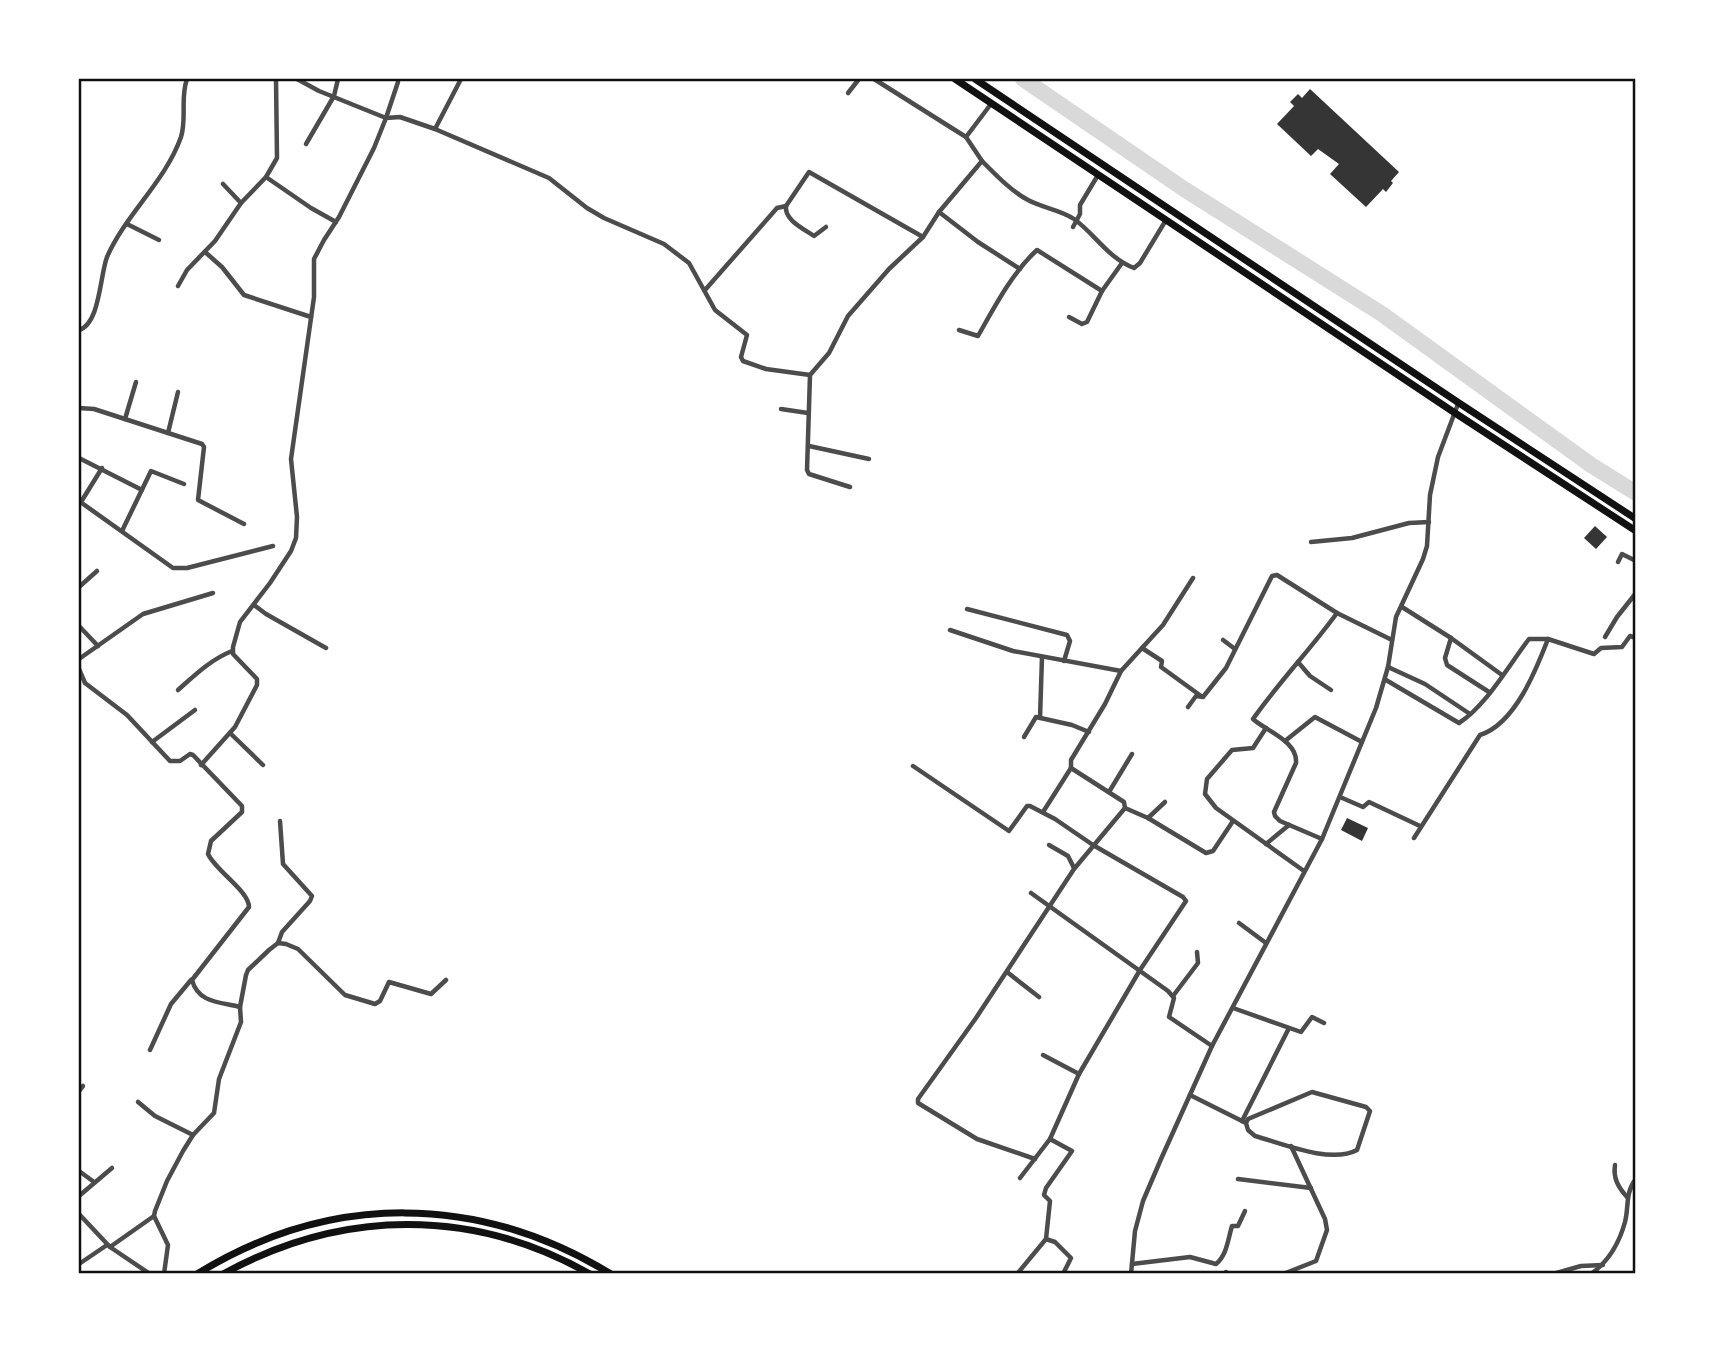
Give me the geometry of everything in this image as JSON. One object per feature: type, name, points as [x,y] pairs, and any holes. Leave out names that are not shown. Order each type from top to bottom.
[{"type":"main road","points":[[955,79],[1636,531]]},
{"type":"main road","points":[[975,79],[1636,519]]},
{"type":"main road","points":[[980,95],[986,86]]},
{"type":"main road","points":[[197,1274],[254,1243],[288,1230],[348,1217],[398,1212],[436,1213],[512,1228],[583,1257],[611,1274]]},
{"type":"main road","points":[[223,1274],[272,1250],[301,1240],[361,1227],[408,1224],[449,1226],[489,1233],[528,1245],[590,1274]]},
{"type":"street","points":[[79,330],[89,321],[108,256],[174,153],[185,119],[184,89],[187,79]]},
{"type":"street","points":[[178,286],[187,270],[215,241],[242,203],[266,177],[277,158],[276,79]]},
{"type":"street","points":[[297,79],[386,118],[400,117],[435,129],[549,178],[604,218],[664,244],[689,263],[715,310],[747,335],[741,357],[743,361],[766,369],[810,375]]},
{"type":"street","points":[[306,144],[334,96],[338,79]]},
{"type":"street","points":[[435,129],[461,79]]},
{"type":"street","points":[[848,93],[859,79]]},
{"type":"street","points":[[874,79],[966,137],[982,161],[1027,200],[1076,221],[1122,263],[1133,268],[1140,263],[1166,219]]},
{"type":"street","points":[[232,651],[240,622],[290,551],[296,538],[297,517],[291,459],[314,297],[314,259],[374,148],[398,82]]},
{"type":"street","points":[[966,137],[992,103]]},
{"type":"street","points":[[850,487],[809,474],[807,470],[810,375],[829,353],[848,316],[889,269],[923,237],[939,212],[982,161]]},
{"type":"street","points":[[826,227],[814,236],[785,212],[786,206],[809,172],[923,237]]},
{"type":"street","points":[[1073,227],[1080,214],[1080,206],[1099,175]]},
{"type":"street","points":[[266,177],[336,222]]},
{"type":"street","points":[[223,184],[242,203]]},
{"type":"street","points":[[705,290],[777,208],[786,206]]},
{"type":"street","points":[[939,212],[1020,269]]},
{"type":"street","points":[[127,225],[159,240]]},
{"type":"street","points":[[959,330],[978,336],[1020,269],[1039,250],[1102,291]]},
{"type":"street","points":[[205,252],[222,267],[244,295],[311,317]]},
{"type":"street","points":[[1069,317],[1082,324],[1087,322],[1102,291],[1122,263]]},
{"type":"street","points":[[125,419],[136,382]]},
{"type":"street","points":[[167,433],[178,392]]},
{"type":"street","points":[[1131,1274],[1135,1231],[1143,1201],[1212,1046],[1322,839],[1362,742],[1385,680],[1392,627],[1423,559],[1437,457],[1459,403]]},
{"type":"street","points":[[79,408],[94,409],[204,446],[198,488],[200,502],[244,524]]},
{"type":"street","points":[[781,409],[808,413]]},
{"type":"street","points":[[809,446],[869,459]]},
{"type":"street","points":[[79,458],[142,490]]},
{"type":"street","points":[[102,468],[80,502],[164,563],[178,569],[273,546]]},
{"type":"street","points":[[122,531],[151,471],[184,484]]},
{"type":"street","points":[[1311,542],[1352,538],[1409,523],[1429,522]]},
{"type":"street","points":[[1618,562],[1622,554],[1636,561]]},
{"type":"street","points":[[79,587],[97,571]]},
{"type":"street","points":[[1202,697],[1226,668],[1273,575],[1337,613],[1392,640]]},
{"type":"street","points":[[1043,812],[1071,768],[1071,760],[1121,671],[1163,625],[1194,578]]},
{"type":"street","points":[[79,659],[143,614],[213,593]]},
{"type":"street","points":[[1605,638],[1616,617],[1636,593]]},
{"type":"street","points":[[254,605],[326,648]]},
{"type":"street","points":[[1402,606],[1502,675]]},
{"type":"street","points":[[967,609],[1067,635],[1070,641],[1064,661]]},
{"type":"street","points":[[1322,839],[1280,821],[1274,814],[1297,761],[1285,741],[1253,719],[1280,681],[1337,613]]},
{"type":"street","points":[[79,626],[98,646]]},
{"type":"street","points":[[950,630],[1013,651],[1121,671]]},
{"type":"street","points":[[1385,680],[1456,722],[1461,722],[1489,692],[1528,639],[1548,639],[1594,654],[1601,648],[1622,647],[1630,636],[1636,638]]},
{"type":"street","points":[[1451,638],[1445,658],[1447,665],[1489,692]]},
{"type":"street","points":[[1414,838],[1480,735],[1491,731],[1502,721],[1519,699],[1548,639]]},
{"type":"street","points":[[1223,640],[1235,649]]},
{"type":"street","points":[[1142,648],[1162,661],[1161,667],[1202,697]]},
{"type":"street","points":[[178,690],[201,669],[232,651]]},
{"type":"street","points":[[201,765],[242,718],[258,682],[232,651]]},
{"type":"street","points":[[1040,718],[1042,657]]},
{"type":"street","points":[[1298,661],[1310,676],[1331,690]]},
{"type":"street","points":[[1388,667],[1425,684],[1470,714]]},
{"type":"street","points":[[79,669],[85,682],[127,715],[171,761],[180,761],[191,755],[243,807],[242,812],[211,842],[208,854],[215,866],[250,904],[171,1004],[150,1049]]},
{"type":"street","points":[[1188,707],[1195,697],[1202,697]]},
{"type":"street","points":[[152,742],[195,710]]},
{"type":"street","points":[[1285,741],[1315,717],[1362,742]]},
{"type":"street","points":[[1024,737],[1033,719],[1040,718],[1089,732]]},
{"type":"street","points":[[1266,729],[1253,748],[1232,750],[1207,779],[1205,791],[1209,801],[1233,821],[1304,872]]},
{"type":"street","points":[[230,733],[263,765]]},
{"type":"street","points":[[1109,793],[1132,754]]},
{"type":"street","points":[[913,766],[1009,831],[1027,806],[1043,812],[1185,899],[1079,1074],[1050,1139],[1020,1178]]},
{"type":"street","points":[[1071,768],[1124,802],[1125,808]]},
{"type":"street","points":[[1339,797],[1363,807],[1369,802],[1420,827]]},
{"type":"street","points":[[1148,818],[1165,802]]},
{"type":"street","points":[[1125,808],[1210,853],[1233,821]]},
{"type":"street","points":[[1035,1159],[977,1139],[918,1103],[921,1094],[1007,972],[1074,869],[1125,808]]},
{"type":"street","points":[[79,1264],[154,1216],[167,1181],[193,1135],[214,1113],[219,1079],[241,1022],[240,1009],[248,970],[278,943],[282,932],[312,896],[283,864],[280,821]]},
{"type":"street","points":[[1266,844],[1289,825]]},
{"type":"street","points":[[1049,845],[1068,856],[1074,869]]},
{"type":"street","points":[[1031,893],[1173,996]]},
{"type":"street","points":[[1239,923],[1267,943]]},
{"type":"street","points":[[278,943],[298,949],[345,995],[375,1004],[380,1001],[389,982],[431,994],[446,980]]},
{"type":"street","points":[[1197,952],[1198,963],[1173,996],[1169,1017],[1212,1046]]},
{"type":"street","points":[[1007,972],[1040,997]]},
{"type":"street","points":[[191,980],[202,997],[240,1009]]},
{"type":"street","points":[[1234,1009],[1288,1030],[1302,1032],[1312,1017],[1324,1023]]},
{"type":"street","points":[[1244,1122],[1288,1030]]},
{"type":"street","points":[[1043,1055],[1079,1074]]},
{"type":"street","points":[[1190,1095],[1244,1122],[1255,1136],[1318,1153],[1349,1155],[1359,1147],[1369,1110],[1346,1101],[1310,1093],[1244,1122]]},
{"type":"street","points":[[138,1102],[155,1116],[193,1135]]},
{"type":"street","points":[[1017,1274],[1046,1239],[1050,1201],[1044,1195],[1046,1188],[1072,1151],[1050,1139]]},
{"type":"street","points":[[1283,1274],[1316,1261],[1327,1223],[1291,1146]]},
{"type":"street","points":[[1615,1165],[1617,1183],[1627,1197]]},
{"type":"street","points":[[79,1196],[112,1168]]},
{"type":"street","points":[[79,1171],[94,1182]]},
{"type":"street","points":[[1591,1274],[1611,1255],[1625,1223],[1627,1197],[1636,1179]]},
{"type":"street","points":[[1238,1180],[1311,1188]]},
{"type":"street","points":[[1132,1264],[1190,1257],[1216,1264],[1222,1259],[1232,1226],[1238,1226],[1245,1211]]},
{"type":"street","points":[[79,1214],[108,1246],[150,1274]]},
{"type":"street","points":[[154,1216],[168,1245],[164,1274]]},
{"type":"street","points":[[1046,1239],[1055,1242],[1069,1255],[1071,1262],[1063,1274]]},
{"type":"street","points":[[1553,1274],[1581,1266],[1603,1265]]},
{"type":"building","points":[[1310,89],[1399,172],[1386,192],[1383,189],[1366,207],[1330,174],[1339,164],[1318,149],[1311,156],[1277,124],[1294,106],[1290,102],[1298,94],[1302,98]]},
{"type":"building","points":[[1595,526],[1607,537],[1596,549],[1584,538]]},
{"type":"building","points":[[1347,818],[1368,828],[1362,841],[1341,830]]},
{"type":"waterway","points":[[1023,79],[1184,189],[1382,314],[1591,465],[1636,493]]}]
